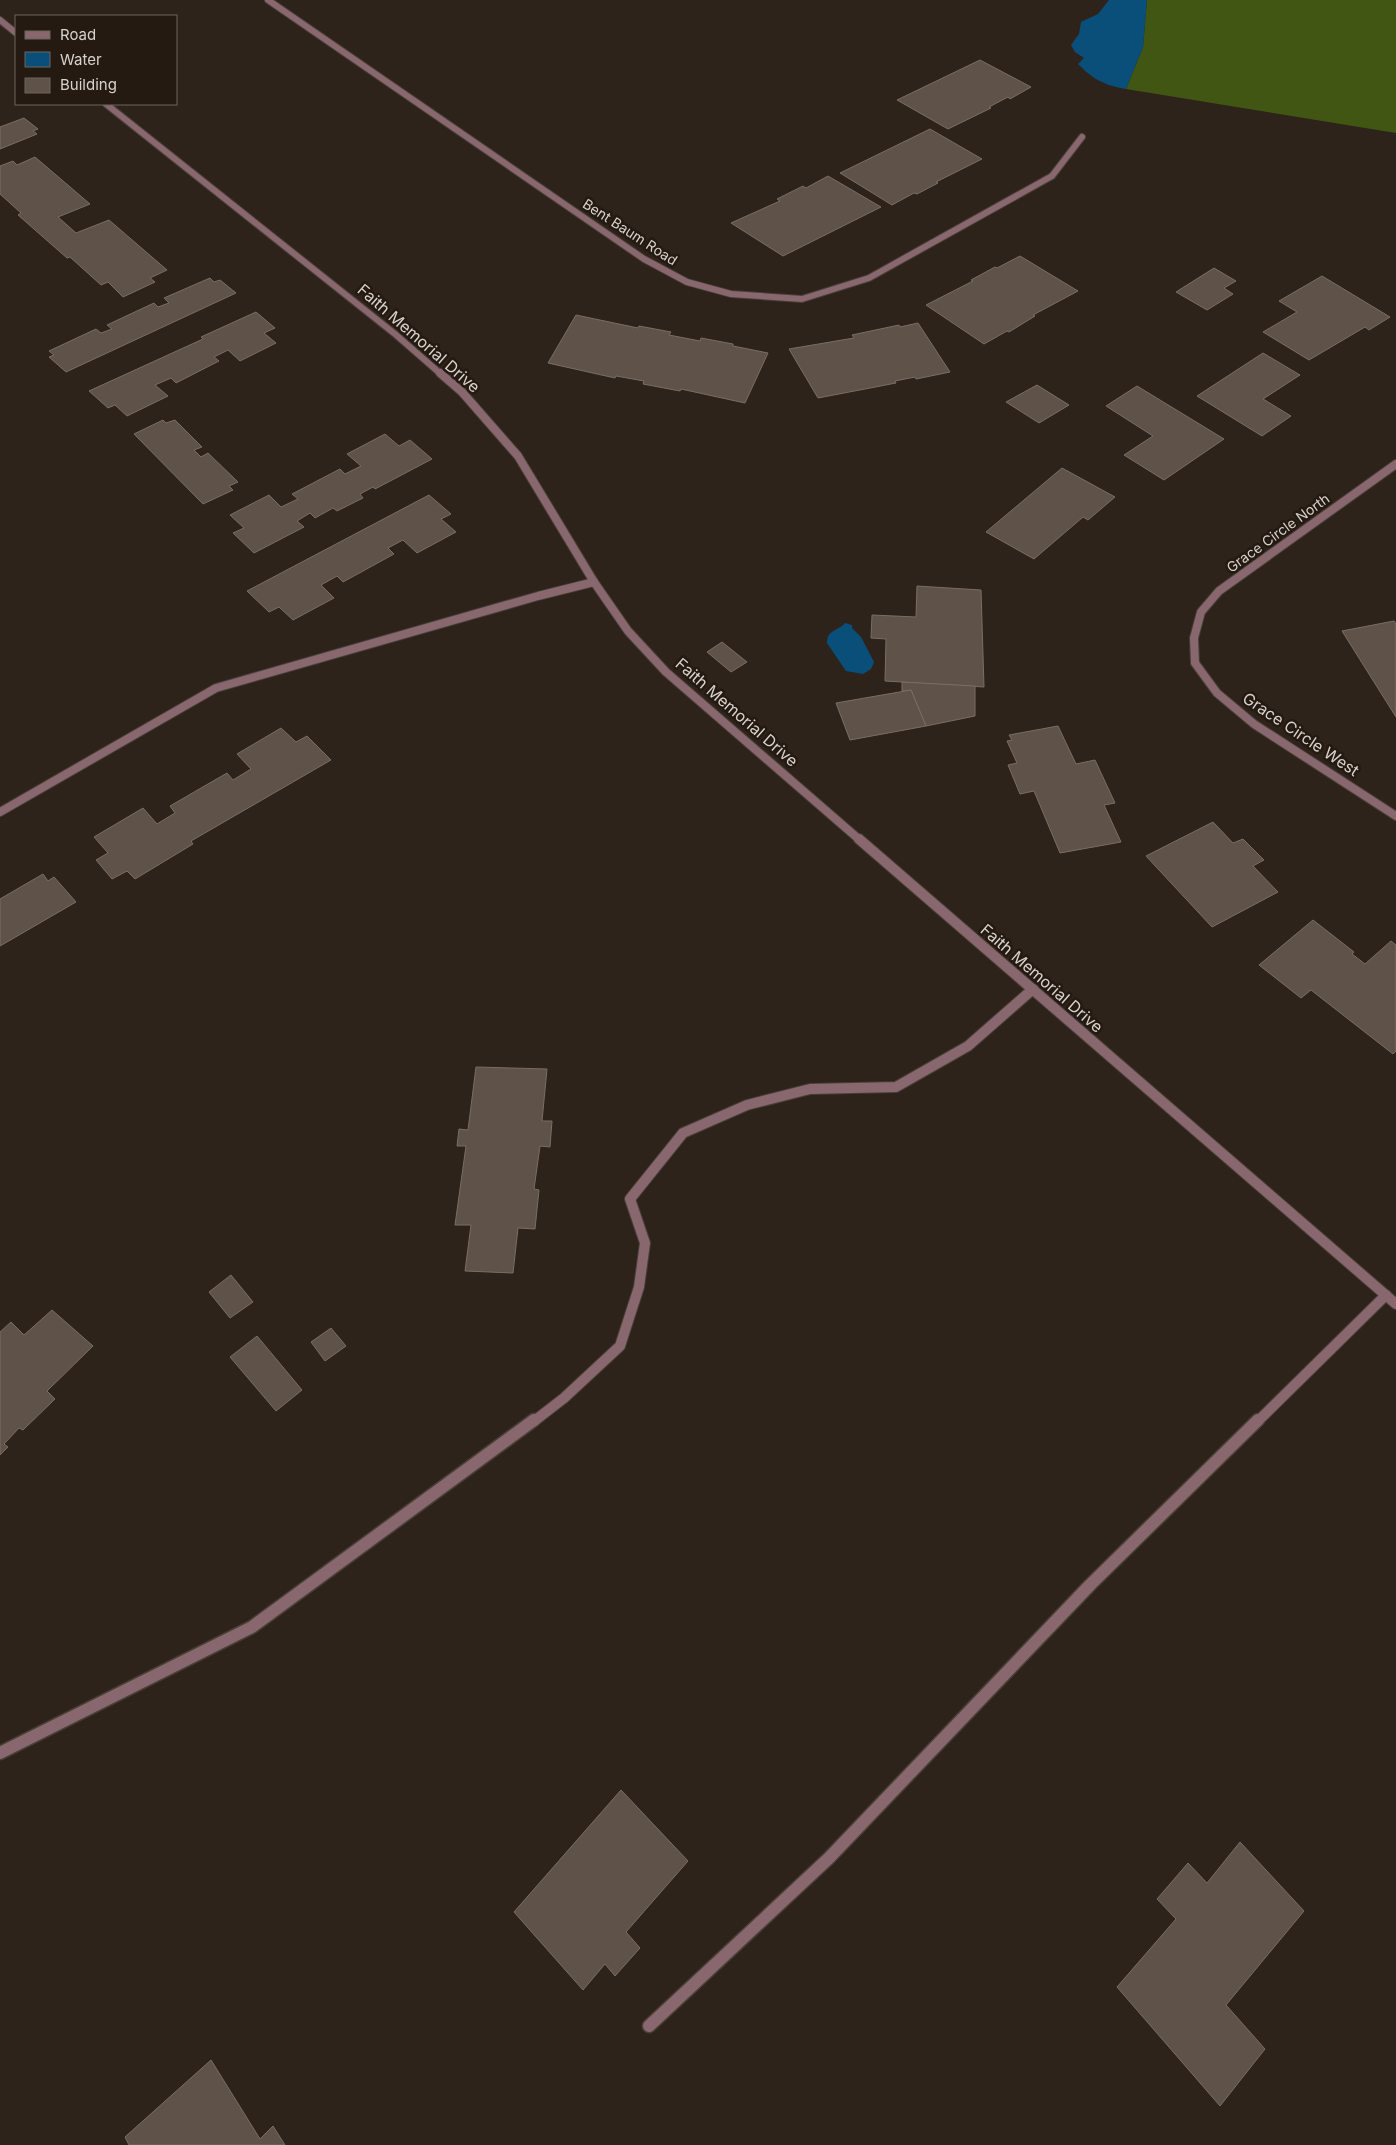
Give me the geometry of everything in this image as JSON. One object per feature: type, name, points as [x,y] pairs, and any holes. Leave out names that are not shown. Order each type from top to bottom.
[{"type":"street","name":"Bent Baum Road","points":[[268,0],[644,259],[687,282],[731,294],[802,299],[869,278],[1052,176],[1082,137]]},
{"type":"street","points":[[0,20],[15,32]]},
{"type":"street","name":"Faith Memorial Drive","points":[[107,105],[395,334],[462,392],[518,456],[594,582],[628,631],[666,672],[1391,1299]]},
{"type":"street","name":"Grace Circle North","points":[[1194,638],[1201,612],[1219,591],[1396,464]]},
{"type":"street","points":[[0,812],[216,688],[538,596],[594,582]]},
{"type":"street","name":"Grace Circle West","points":[[1194,638],[1195,663],[1217,693],[1254,724],[1396,816]]},
{"type":"street","points":[[0,1753],[252,1627],[564,1398],[620,1346],[639,1287],[645,1244],[630,1199],[683,1133],[747,1105],[810,1089],[896,1087],[968,1046],[1033,989]]},
{"type":"street","points":[[649,2026],[829,1858],[1090,1585],[1391,1299]]},
{"type":"green space","points":[[1147,0],[1396,0],[1396,133],[1126,89],[1143,47]]},
{"type":"water","points":[[1109,0],[1147,0],[1143,47],[1126,89],[1105,84],[1089,74],[1078,64],[1084,58],[1075,52],[1071,45],[1079,34],[1081,22],[1098,14]]},
{"type":"water","points":[[845,623],[852,625],[852,628],[861,637],[874,662],[871,669],[863,674],[846,671],[827,643],[829,635]]},
{"type":"building","points":[[980,60],[1031,87],[948,129],[897,100]]},
{"type":"building","points":[[24,118],[38,129],[33,131],[37,134],[0,149],[0,127]]},
{"type":"building","points":[[930,129],[982,159],[936,182],[938,183],[917,194],[914,193],[892,205],[840,173]]},
{"type":"building","points":[[35,157],[90,204],[58,217],[76,233],[109,220],[167,270],[150,278],[155,282],[123,297],[108,282],[101,285],[70,257],[67,258],[18,215],[21,213],[0,194],[0,166],[13,161],[17,165]]},
{"type":"building","points":[[828,176],[881,207],[783,256],[731,223],[780,201],[777,199],[803,186],[806,188]]},
{"type":"building","points":[[1020,256],[1078,291],[1033,315],[1035,316],[1009,332],[1007,331],[984,344],[926,305],[973,281],[971,280],[995,267],[997,268]]},
{"type":"building","points":[[1214,268],[1236,281],[1224,288],[1233,294],[1207,310],[1176,292]]},
{"type":"building","points":[[1322,276],[1390,317],[1369,330],[1365,327],[1309,360],[1263,332],[1297,312],[1279,301]]},
{"type":"building","points":[[210,278],[214,282],[220,280],[236,293],[66,372],[49,357],[54,355],[49,351],[96,329],[101,333],[112,329],[107,325],[154,303],[158,307],[169,303],[164,298]]},
{"type":"building","points":[[256,312],[275,328],[264,333],[276,343],[240,361],[228,350],[214,357],[219,361],[176,383],[171,378],[155,385],[168,396],[127,416],[115,405],[108,408],[89,391],[203,339],[201,337]]},
{"type":"building","points":[[576,315],[638,328],[639,326],[671,332],[669,335],[700,341],[701,338],[733,344],[733,346],[768,353],[745,403],[681,389],[680,391],[643,384],[644,381],[616,376],[615,378],[548,363]]},
{"type":"building","points":[[918,323],[950,372],[916,379],[915,377],[895,381],[896,383],[818,398],[789,349],[854,338],[852,335]]},
{"type":"building","points":[[1263,353],[1300,375],[1263,399],[1291,416],[1262,436],[1197,396]]},
{"type":"building","points":[[1037,385],[1069,405],[1039,423],[1006,402]]},
{"type":"building","points":[[1137,386],[1224,439],[1164,480],[1124,455],[1153,436],[1106,406]]},
{"type":"building","points":[[163,420],[166,423],[175,420],[202,447],[194,450],[201,457],[208,453],[238,482],[229,486],[233,490],[203,504],[134,434]]},
{"type":"building","points":[[385,434],[399,446],[410,440],[432,459],[375,489],[373,487],[360,494],[363,498],[337,511],[333,508],[315,518],[310,513],[297,521],[304,527],[254,553],[233,533],[244,528],[230,515],[269,495],[281,507],[298,499],[292,494],[340,469],[345,474],[361,466],[347,454]]},
{"type":"building","points":[[1062,468],[1115,497],[1088,520],[1083,517],[1034,559],[986,532]]},
{"type":"building","points":[[429,495],[451,514],[441,519],[456,532],[417,553],[403,540],[388,548],[394,554],[343,582],[337,576],[321,585],[334,598],[293,620],[279,607],[269,612],[247,591]]},
{"type":"building","points":[[917,586],[981,590],[984,687],[885,681],[886,639],[871,638],[872,615],[916,617]]},
{"type":"building","points":[[1394,621],[1396,624],[1396,717],[1342,631]]},
{"type":"building","points":[[722,642],[747,662],[731,672],[707,652]]},
{"type":"building","points":[[902,682],[975,686],[975,716],[926,726],[911,690],[902,691]]},
{"type":"building","points":[[911,690],[926,726],[850,740],[836,703]]},
{"type":"building","points":[[1058,726],[1076,764],[1095,760],[1115,803],[1104,805],[1121,842],[1060,853],[1034,791],[1020,794],[1008,765],[1017,763],[1007,741],[1012,740],[1009,735]]},
{"type":"building","points":[[281,728],[296,742],[307,736],[331,760],[191,841],[193,844],[135,879],[127,871],[112,879],[96,860],[108,853],[94,837],[143,808],[157,824],[175,813],[170,806],[227,773],[233,780],[251,769],[237,754]]},
{"type":"building","points":[[1213,822],[1233,843],[1243,839],[1264,860],[1253,866],[1278,892],[1212,927],[1146,856]]},
{"type":"building","points":[[43,874],[48,881],[54,877],[76,902],[0,946],[0,899]]},
{"type":"building","points":[[1313,920],[1354,952],[1352,954],[1365,964],[1391,941],[1396,945],[1396,1051],[1393,1054],[1311,990],[1301,998],[1259,965]]},
{"type":"building","points":[[476,1067],[547,1069],[542,1121],[552,1121],[550,1147],[540,1146],[534,1189],[539,1190],[535,1229],[518,1228],[513,1273],[465,1271],[471,1225],[455,1225],[466,1146],[457,1146],[459,1129],[468,1130]]},
{"type":"building","points":[[231,1275],[253,1302],[230,1318],[209,1292]]},
{"type":"building","points":[[52,1310],[93,1346],[47,1391],[55,1399],[23,1430],[19,1428],[4,1444],[8,1447],[0,1455],[0,1332],[11,1322],[24,1335]]},
{"type":"building","points":[[331,1328],[346,1346],[325,1361],[311,1342]]},
{"type":"building","points":[[257,1336],[302,1390],[276,1411],[230,1357]]},
{"type":"building","points":[[621,1790],[688,1861],[626,1932],[640,1948],[615,1976],[605,1964],[583,1990],[514,1912]]},
{"type":"building","points":[[1240,1842],[1304,1911],[1226,2005],[1265,2049],[1220,2106],[1117,1987],[1176,1919],[1157,1899],[1188,1863],[1207,1883]]},
{"type":"building","points":[[211,2060],[260,2139],[273,2126],[285,2145],[129,2145],[125,2137]]}]
